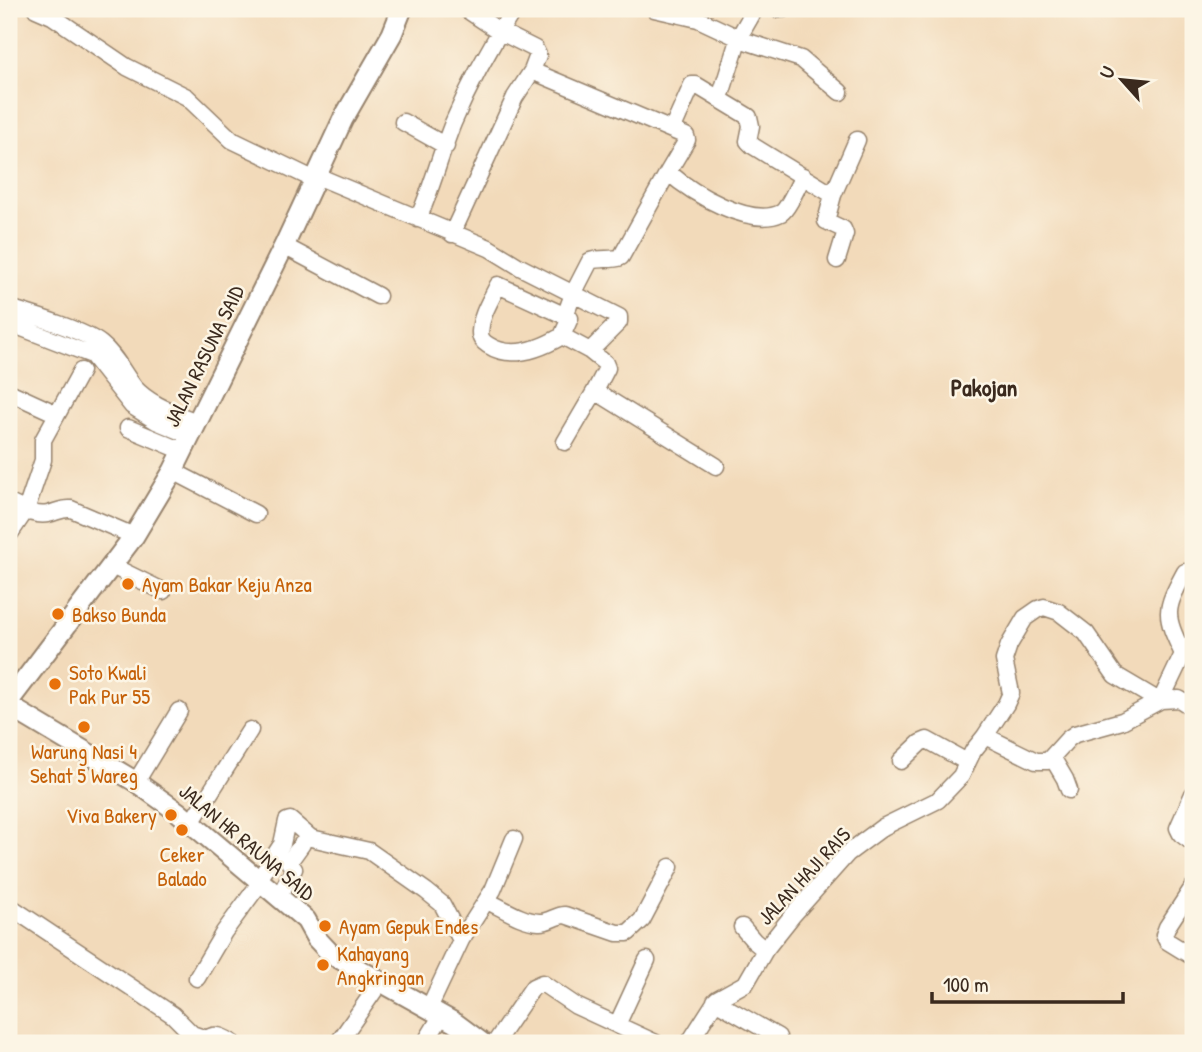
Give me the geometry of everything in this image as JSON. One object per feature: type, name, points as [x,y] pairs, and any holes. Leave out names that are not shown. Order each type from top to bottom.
[{"type":"main road","name":"JALAN RASUNA SAID","points":[[9,704],[134,536],[173,471],[351,103],[397,26],[402,9]]},
{"type":"main road","name":"JALAN HR RAUNA SAID","points":[[9,704],[136,782],[191,823],[306,920],[316,938],[331,954],[436,1012],[482,1043]]},
{"type":"street","points":[[36,9],[52,16],[127,67],[187,97],[232,141],[489,248],[619,319],[590,351]]},
{"type":"street","points":[[452,234],[515,97],[538,60],[536,49],[466,9]]},
{"type":"street","points":[[418,219],[433,186],[467,91],[499,30],[514,9]]},
{"type":"street","points":[[654,9],[698,19],[745,41],[801,59],[840,92]]},
{"type":"street","points":[[720,98],[739,37],[755,9]]},
{"type":"street","points":[[777,9],[783,9]]},
{"type":"street","points":[[532,71],[687,138],[621,257],[590,261],[565,316]]},
{"type":"street","points":[[672,130],[692,85],[696,85],[749,117],[751,126],[748,141],[753,146],[833,195]]},
{"type":"street","points":[[403,122],[446,146]]},
{"type":"street","points":[[837,260],[845,234],[843,229],[826,221],[833,195],[857,139]]},
{"type":"street","points":[[668,172],[705,197],[751,217],[780,214],[803,176]]},
{"type":"street","points":[[284,246],[378,296]]},
{"type":"street","points":[[498,285],[565,316],[570,320],[562,336],[520,353],[497,351],[482,341],[480,334],[484,315],[498,285]]},
{"type":"street","points":[[9,308],[100,343],[112,354],[141,395],[162,408],[190,436]]},
{"type":"street","points":[[9,323],[92,355],[132,406],[156,421],[190,436]]},
{"type":"street","points":[[562,336],[590,351],[605,363],[607,368],[565,442]]},
{"type":"street","points":[[9,535],[26,510],[43,460],[42,444],[81,371]]},
{"type":"street","points":[[9,391],[57,414]]},
{"type":"street","points":[[595,391],[716,466]]},
{"type":"street","points":[[128,428],[190,436]]},
{"type":"street","points":[[173,471],[256,514]]},
{"type":"street","points":[[9,503],[47,514],[67,508],[134,536]]},
{"type":"street","points":[[112,566],[163,591]]},
{"type":"street","points":[[1160,700],[1188,648],[1169,624],[1168,616],[1174,593],[1185,572]]},
{"type":"street","name":"JALAN HAJI RAIS","points":[[689,1043],[715,1001],[746,983],[765,950],[848,853],[883,827],[938,800],[961,776],[1011,693],[1004,660],[1009,645],[1025,618],[1038,608],[1044,607],[1059,612],[1077,625],[1122,681],[1160,700]]},
{"type":"street","points":[[985,736],[1041,762],[1052,757],[1068,738],[1075,734],[1122,721],[1160,700],[1179,699],[1193,708]]},
{"type":"street","points":[[136,782],[178,711]]},
{"type":"street","points":[[191,823],[250,730]]},
{"type":"street","points":[[901,761],[927,740],[967,762]]},
{"type":"street","points":[[1052,757],[1066,779],[1069,790]]},
{"type":"street","points":[[1193,794],[1178,828],[1181,834],[1193,843]]},
{"type":"street","points":[[197,978],[282,844],[287,821],[290,820],[311,838],[369,851],[426,891],[442,904],[461,940]]},
{"type":"street","points":[[425,1043],[461,940],[487,901],[513,839]]},
{"type":"street","points":[[278,898],[294,869],[289,862],[302,844]]},
{"type":"street","points":[[487,901],[521,917],[539,922],[565,915],[617,933],[628,933],[642,920],[670,867]]},
{"type":"street","points":[[1193,887],[1164,935],[1167,941],[1193,957]]},
{"type":"street","points":[[9,906],[173,1015],[192,1034],[207,1039],[218,1035],[233,1043]]},
{"type":"street","points":[[742,927],[754,942],[765,950]]},
{"type":"street","points":[[617,1025],[647,960]]},
{"type":"street","points":[[338,1043],[381,981]]},
{"type":"street","points":[[495,1043],[538,983],[545,984],[576,1006],[656,1043]]},
{"type":"street","points":[[715,1001],[778,1037]]},
{"type":"place","name":"Ayam Bakar Keju Anza","points":[[128,584]]},
{"type":"place","name":"Bakso Bunda","points":[[58,614]]},
{"type":"place","name":"Soto Kwali Pak Pur 55","points":[[55,684]]},
{"type":"place","name":"Warung Nasi 4 Sehat 5 Wareg","points":[[84,727]]},
{"type":"place","name":"Viva Bakery","points":[[171,815]]},
{"type":"place","name":"Ceker Balado","points":[[182,830]]},
{"type":"place","name":"Ayam Gepuk Endes","points":[[325,926]]},
{"type":"place","name":"Kahayang Angkringan","points":[[323,965]]},
{"type":"district","name":"Pakojan","points":[[984,387]]}]
